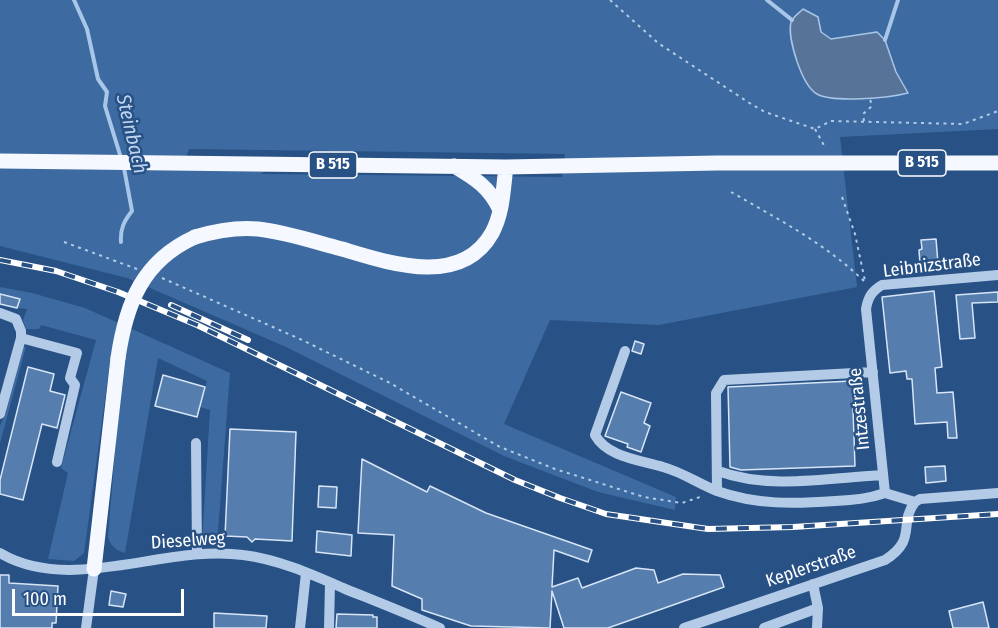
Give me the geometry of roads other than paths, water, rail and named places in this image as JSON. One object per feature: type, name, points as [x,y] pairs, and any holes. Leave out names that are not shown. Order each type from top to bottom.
[{"type":"main road","name":"B 515","points":[[0,162],[506,167],[717,163],[998,163]]},
{"type":"main road","points":[[454,166],[484,185],[494,196],[500,210]]},
{"type":"main road","points":[[94,569],[118,358],[125,323],[139,286],[158,261],[168,252],[195,237],[225,230],[258,229],[379,260],[421,268],[459,262],[477,251],[493,232],[500,210],[506,167]]},
{"type":"street","name":"Leibnizstraße","points":[[869,296],[882,285],[998,275]]},
{"type":"street","name":"Intzestraße","points":[[869,296],[866,309],[885,493]]},
{"type":"street","points":[[0,313],[15,319],[21,331],[21,338],[4,382],[0,414]]},
{"type":"street","points":[[21,338],[77,352],[70,378],[75,385],[57,462]]},
{"type":"street","points":[[625,351],[595,435],[600,445],[624,456],[666,467],[717,491],[747,500],[804,503],[870,499],[885,493],[915,502],[920,498],[998,493]]},
{"type":"street","points":[[717,491],[716,393],[724,380],[873,372]]},
{"type":"street","points":[[196,443],[197,554]]},
{"type":"street","points":[[718,471],[729,475],[774,482],[883,475]]},
{"type":"street","name":"Keplerstraße","points":[[684,628],[885,560],[898,551],[915,502]]},
{"type":"street","name":"Dieselweg","points":[[0,553],[47,570],[94,569],[169,556],[244,555],[306,573],[440,628]]},
{"type":"street","points":[[86,628],[94,569]]},
{"type":"street","points":[[300,628],[306,573]]},
{"type":"street","points":[[329,628],[330,582]]},
{"type":"street","points":[[813,584],[818,608],[817,628]]},
{"type":"street","points":[[764,628],[818,608]]},
{"type":"waterway","name":"Steinbach","points":[[74,0],[87,29],[98,79],[107,92],[105,106],[121,158]]},
{"type":"waterway","points":[[767,0],[792,20]]},
{"type":"waterway","points":[[885,40],[898,0]]},
{"type":"waterway","name":"Steinbach","points":[[121,242],[123,225],[132,211],[124,168]]},
{"type":"railway","points":[[0,260],[56,271],[118,292],[197,325],[515,480],[606,514],[708,529],[793,527],[998,514]]},
{"type":"railway","points":[[171,305],[248,340]]}]
